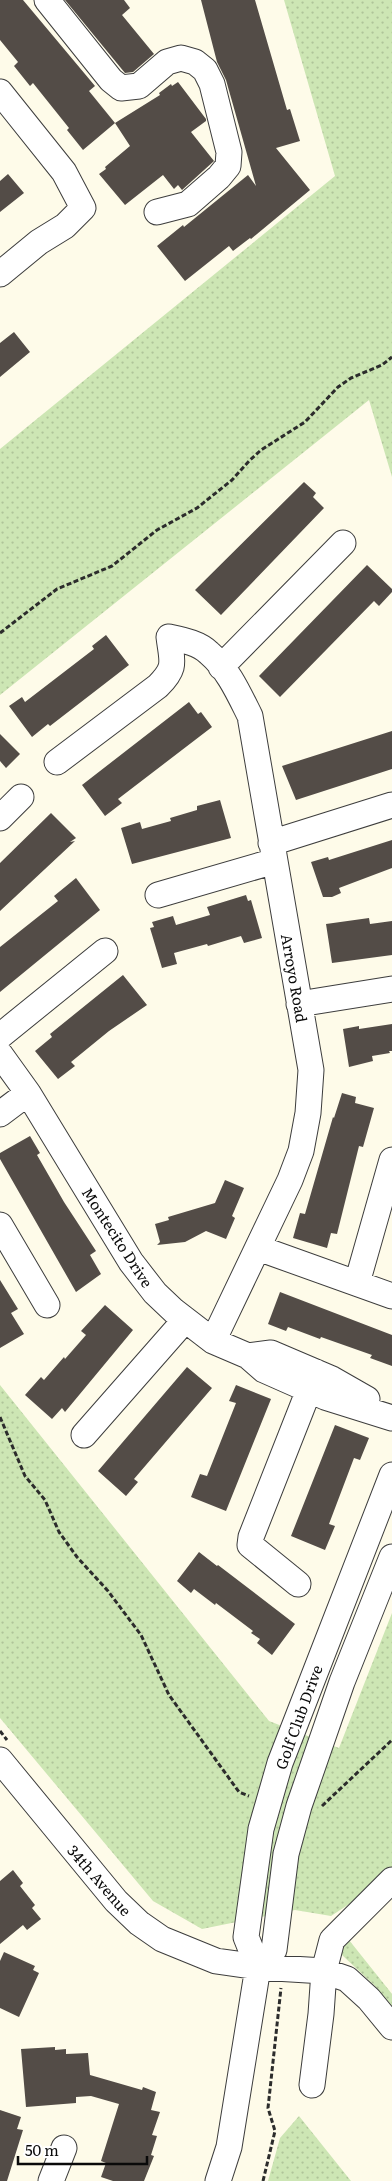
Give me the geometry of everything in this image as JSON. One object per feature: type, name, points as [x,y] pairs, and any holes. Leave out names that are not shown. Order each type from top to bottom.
[{"type":"street","points":[[47,0],[111,80],[121,88],[139,86],[167,62],[181,58],[194,62],[205,70],[209,77],[229,152],[228,166],[219,178],[188,204],[157,212]]},
{"type":"street","points":[[0,92],[64,172],[83,208],[65,226],[39,242],[0,274]]},
{"type":"street","points":[[221,668],[343,543]]},
{"type":"street","name":"Arroyo Road","points":[[57,762],[158,686],[168,676],[172,669],[169,637],[189,642],[209,652],[234,684],[250,716],[310,1070],[308,1113],[301,1151],[296,1165],[213,1342]]},
{"type":"street","points":[[0,818],[21,796]]},
{"type":"street","points":[[158,894],[273,852],[392,805]]},
{"type":"street","points":[[0,1036],[105,951]]},
{"type":"street","points":[[299,1004],[392,989]]},
{"type":"street","name":"Montecito Drive","points":[[0,1054],[28,1093],[131,1262],[156,1293],[185,1320],[213,1342],[248,1356],[264,1370],[312,1381],[392,1418]]},
{"type":"street","points":[[0,1114],[28,1093]]},
{"type":"street","points":[[357,1283],[392,1160]]},
{"type":"street","points":[[0,1225],[47,1305]]},
{"type":"street","points":[[258,1248],[392,1296]]},
{"type":"street","points":[[84,1436],[185,1320]]},
{"type":"street","points":[[298,1584],[250,1545],[251,1537],[312,1381],[392,1413]]},
{"type":"street","name":"Golf Club Drive","points":[[392,1476],[280,1763],[261,1829],[246,1937],[258,1967],[274,1950],[286,1854],[299,1806],[342,1682],[392,1557]]},
{"type":"street","name":"34th Avenue","points":[[6,1753],[116,1902],[139,1923],[162,1939],[216,1961],[258,1967],[324,1970],[348,1979],[370,1999],[392,2027]]},
{"type":"street","points":[[312,2085],[321,2014],[324,1970],[332,1940],[392,1880]]},
{"type":"street","points":[[218,2181],[229,2147],[258,1967]]},
{"type":"street","points":[[51,2181],[64,2148]]},
{"type":"path","points":[[0,633],[57,589],[112,566],[157,530],[197,508],[232,480],[249,460],[261,450],[305,422],[338,387],[352,378],[382,365],[392,356]]},
{"type":"path","points":[[0,1417],[25,1476],[45,1500],[59,1532],[77,1557],[141,1634],[169,1695],[228,1778],[239,1792],[252,1798]]},
{"type":"path","points":[[0,1731],[6,1753]]},
{"type":"path","points":[[315,1807],[322,1806],[329,1801],[392,1740]]},
{"type":"path","points":[[262,2181],[275,2131],[268,2108],[284,1968]]},
{"type":"green space","points":[[284,0],[392,0],[392,477],[369,400],[0,695],[0,449],[335,176]]},
{"type":"green space","points":[[0,1385],[269,1721],[339,1748],[392,1613],[392,1876],[331,1916],[295,1910],[202,1929],[153,1901],[0,1718]]},
{"type":"green space","points":[[349,1940],[392,1994],[392,2006],[374,1985],[342,1955],[341,1950]]},
{"type":"green space","points":[[299,2116],[351,2181],[268,2181],[280,2138]]},
{"type":"building","points":[[0,0],[23,0],[95,86],[89,91],[115,123],[83,150],[67,130],[69,128],[33,83],[30,86],[14,66],[18,62],[0,40]]},
{"type":"building","points":[[65,0],[124,0],[130,8],[122,15],[154,54],[133,72],[125,73]]},
{"type":"building","points":[[201,0],[255,0],[287,110],[290,109],[300,141],[276,148],[310,190],[251,239],[233,251],[229,246],[185,281],[157,246],[183,225],[184,227],[248,175],[256,186],[226,80],[217,62]]},
{"type":"building","points":[[178,82],[206,119],[206,121],[191,132],[214,161],[182,190],[178,185],[174,189],[163,175],[125,205],[99,174],[130,146],[115,123],[160,95],[159,93],[171,84],[172,86]]},
{"type":"building","points":[[8,174],[24,193],[0,212],[0,181]]},
{"type":"building","points":[[14,332],[30,352],[0,377],[0,343]]},
{"type":"building","points":[[304,482],[316,493],[313,497],[324,508],[221,615],[195,590]]},
{"type":"building","points":[[367,565],[392,589],[392,592],[379,606],[374,601],[280,697],[259,676]]},
{"type":"building","points":[[106,635],[129,665],[50,726],[48,724],[32,737],[9,706],[22,697],[25,702],[94,649],[92,646]]},
{"type":"building","points":[[189,702],[198,714],[201,712],[212,727],[118,799],[122,803],[105,816],[82,785]]},
{"type":"building","points":[[392,731],[392,769],[296,800],[282,766]]},
{"type":"building","points":[[0,734],[20,754],[6,768],[0,761]]},
{"type":"building","points":[[220,800],[231,838],[132,864],[121,828],[140,822],[142,829],[171,821],[170,818],[197,810],[197,806]]},
{"type":"building","points":[[51,813],[76,838],[70,842],[75,841],[0,911],[0,863]]},
{"type":"building","points":[[392,840],[392,868],[339,888],[341,893],[332,897],[323,897],[311,862],[328,857],[329,860]]},
{"type":"building","points":[[76,878],[100,910],[0,992],[0,947],[58,901],[54,896]]},
{"type":"building","points":[[246,895],[248,901],[251,900],[262,938],[244,943],[241,936],[208,946],[207,944],[174,953],[177,964],[162,968],[150,928],[154,927],[152,922],[173,916],[176,925],[210,915],[207,907]]},
{"type":"building","points":[[369,918],[370,924],[392,921],[392,955],[332,963],[326,924]]},
{"type":"building","points":[[123,975],[147,1005],[109,1031],[71,1062],[75,1066],[58,1079],[35,1051],[52,1037],[50,1034]]},
{"type":"building","points":[[392,1024],[392,1051],[389,1051],[390,1053],[372,1056],[373,1061],[349,1067],[343,1029],[359,1026],[359,1029]]},
{"type":"building","points":[[342,1093],[356,1097],[355,1103],[374,1108],[363,1147],[359,1146],[337,1234],[331,1233],[327,1248],[293,1238],[300,1213],[305,1214],[333,1117]]},
{"type":"building","points":[[30,1136],[40,1153],[37,1155],[64,1202],[96,1251],[90,1255],[101,1274],[76,1292],[0,1159],[0,1153]]},
{"type":"building","points":[[225,1180],[244,1188],[232,1216],[235,1218],[226,1239],[206,1231],[185,1242],[157,1245],[160,1242],[155,1224],[169,1220],[168,1217],[215,1203]]},
{"type":"building","points":[[0,1280],[18,1309],[11,1313],[24,1334],[0,1348]]},
{"type":"building","points":[[280,1292],[392,1335],[392,1366],[370,1358],[372,1355],[321,1337],[320,1339],[288,1327],[286,1331],[268,1324]]},
{"type":"building","points":[[105,1305],[133,1330],[65,1412],[62,1408],[52,1419],[25,1395],[41,1377],[44,1380],[64,1357],[65,1359],[86,1335],[81,1331]]},
{"type":"building","points":[[187,1367],[212,1388],[134,1479],[138,1482],[126,1496],[98,1471]]},
{"type":"building","points":[[236,1385],[271,1399],[226,1511],[191,1497],[200,1474],[207,1476],[236,1403],[229,1401]]},
{"type":"building","points":[[335,1425],[369,1438],[360,1460],[354,1458],[329,1524],[335,1526],[325,1550],[291,1536]]},
{"type":"building","points":[[199,1552],[295,1624],[272,1655],[257,1643],[260,1639],[251,1633],[253,1631],[216,1603],[215,1605],[194,1589],[191,1593],[177,1581]]},
{"type":"building","points":[[13,1870],[23,1883],[20,1886],[35,1905],[32,1908],[41,1919],[27,1930],[23,1925],[0,1944],[0,1881]]},
{"type":"building","points":[[4,1952],[35,1966],[33,1970],[39,1973],[19,2017],[0,2008],[0,1961]]},
{"type":"building","points":[[55,2047],[55,2050],[66,2049],[66,2054],[88,2053],[90,2075],[142,2090],[143,2087],[156,2092],[151,2110],[160,2112],[152,2135],[157,2136],[151,2155],[154,2156],[144,2181],[113,2181],[101,2177],[106,2163],[101,2161],[119,2104],[91,2096],[76,2097],[76,2103],[26,2107],[21,2049]]},
{"type":"building","points":[[0,2110],[21,2117],[17,2129],[23,2130],[7,2181],[0,2181]]}]
